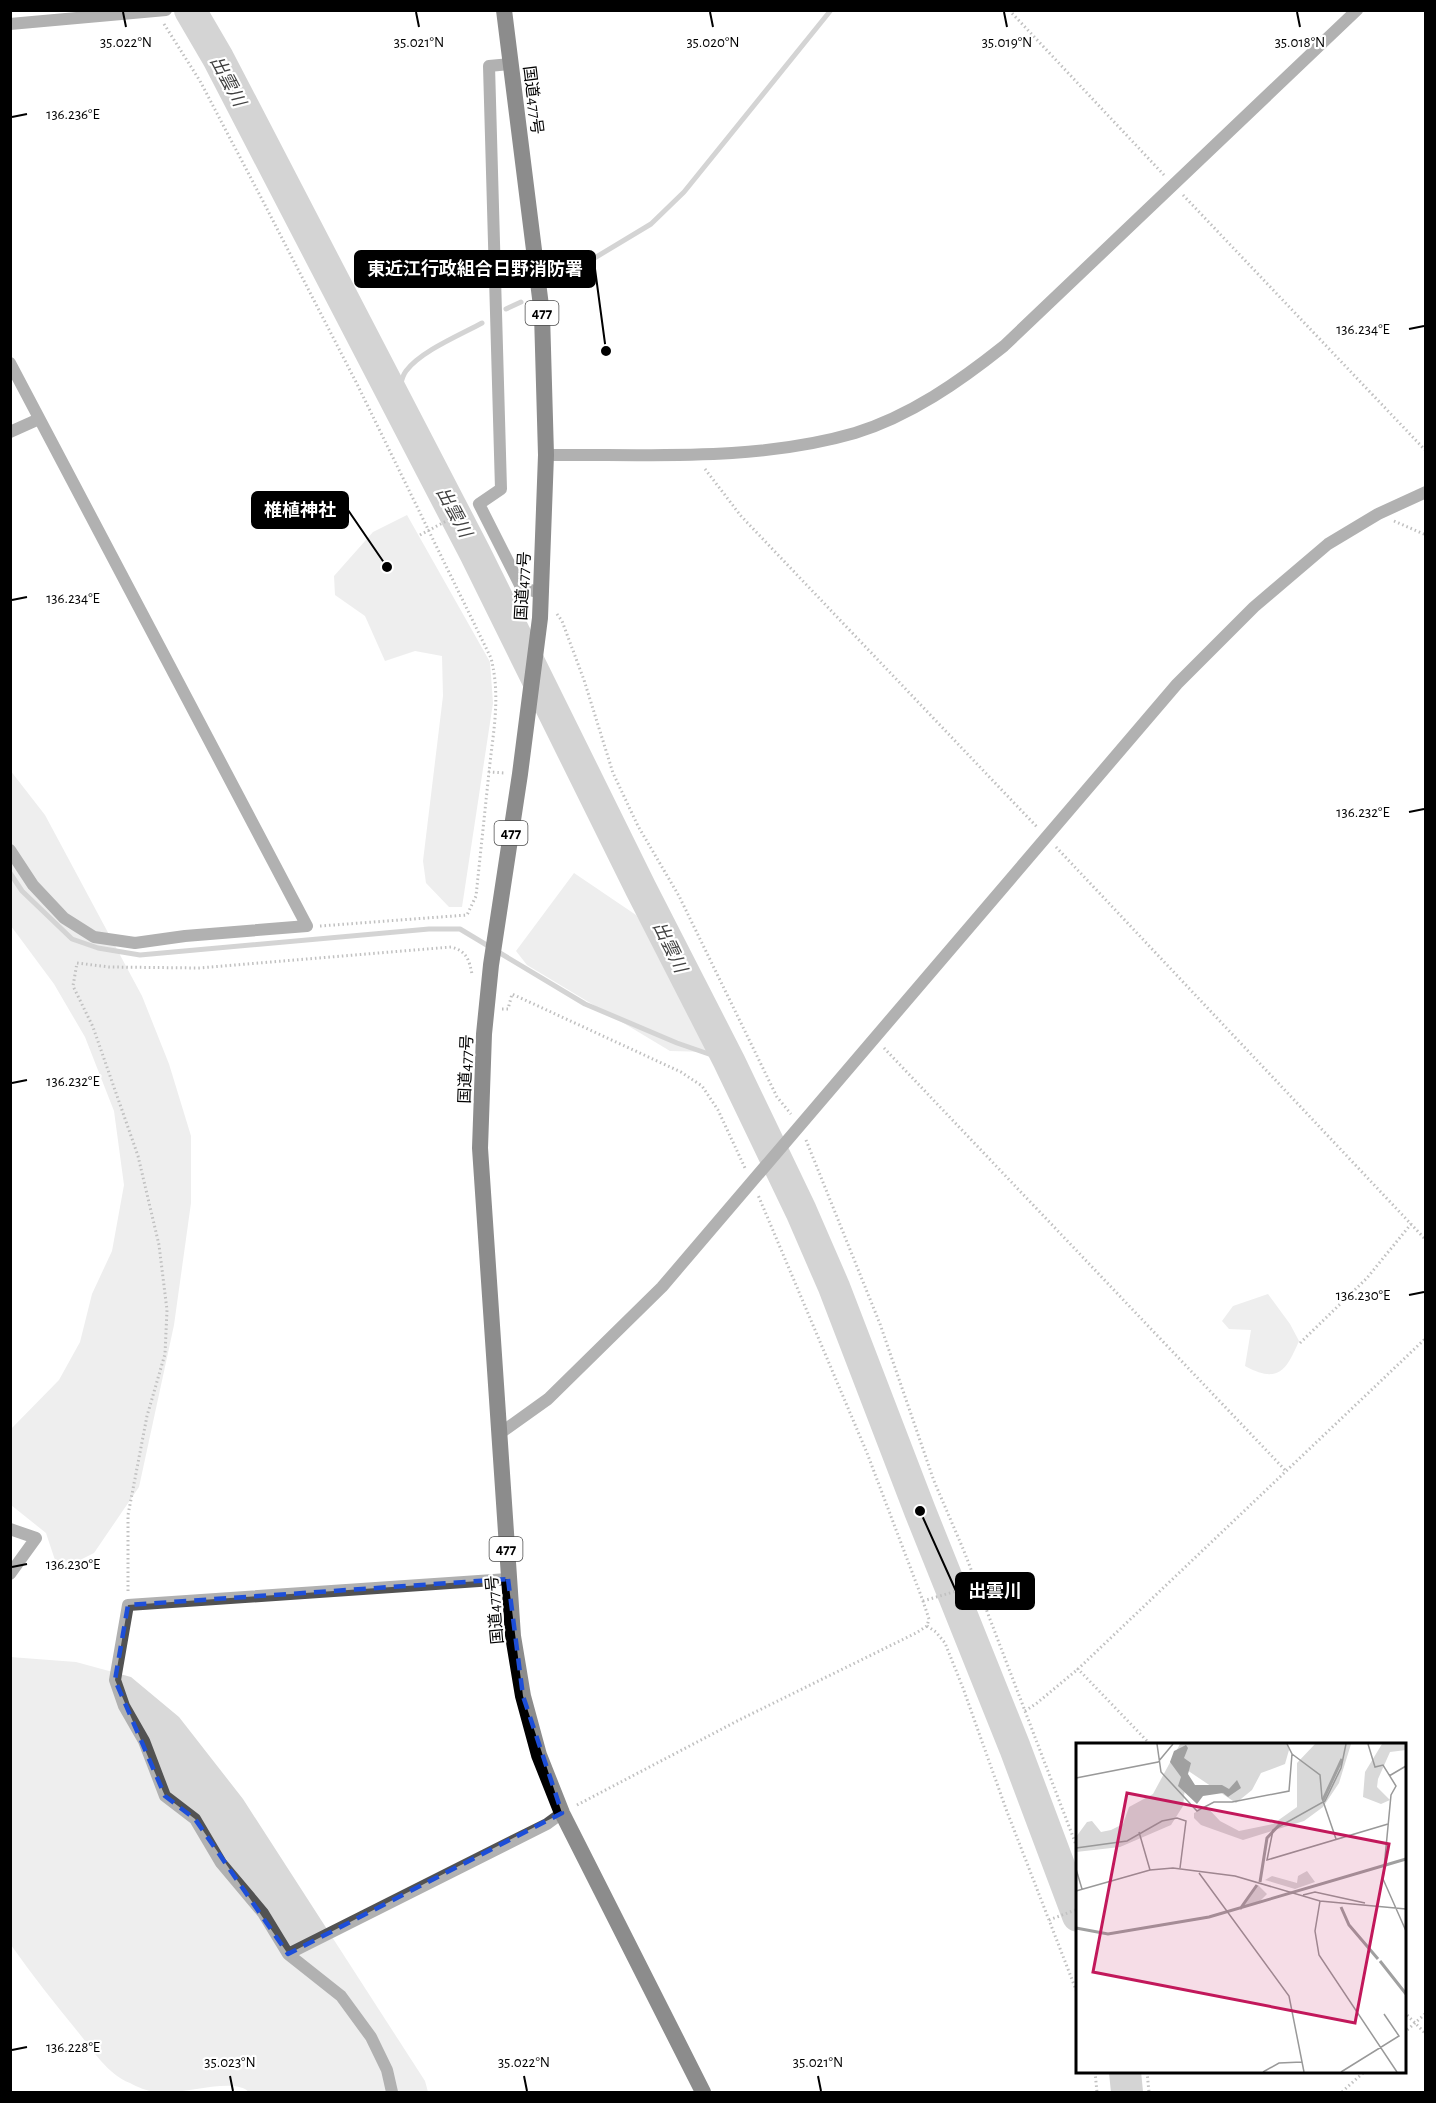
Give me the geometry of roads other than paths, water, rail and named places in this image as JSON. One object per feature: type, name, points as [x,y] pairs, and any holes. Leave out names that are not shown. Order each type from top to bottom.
[{"type":"highway","name":"国道477号","points":[[504,10],[542,314],[546,454],[540,618],[486,1008],[480,1148],[513,1636],[523,1696],[539,1755],[562,1813],[703,2092]]},
{"type":"street","points":[[546,454],[762,452],[813,443],[856,432],[930,399],[966,377],[1004,346],[1357,10]]},
{"type":"street","points":[[10,24],[161,11]]},
{"type":"street","points":[[511,64],[489,66],[501,489],[479,504],[521,587],[540,593]]},
{"type":"street","points":[[10,363],[307,926],[185,936],[135,943],[94,937],[64,918],[33,885],[10,850]]},
{"type":"street","points":[[10,432],[39,418]]},
{"type":"street","points":[[499,1434],[548,1400],[662,1287],[1177,684],[1246,615],[1328,544],[1378,514],[1425,492]]},
{"type":"street","points":[[10,1529],[36,1538],[10,1574]]},
{"type":"street","points":[[392,2092],[387,2070],[371,2037],[341,1996],[288,1954],[263,1913],[221,1863],[195,1820],[165,1796],[144,1741],[124,1706],[115,1680],[128,1605],[508,1579]]},
{"type":"street","points":[[288,1954],[547,1824],[562,1813]]},
{"type":"waterway","name":"出雲川","points":[[190,10],[218,58],[475,553],[729,1061],[801,1211],[834,1287],[920,1511],[1015,1748],[1076,1911]]},
{"type":"waterway","points":[[563,277],[651,224],[684,192],[831,10]]},
{"type":"waterway","points":[[506,309],[521,302]]},
{"type":"waterway","points":[[398,403],[402,378],[413,364],[441,344],[482,323]]},
{"type":"waterway","points":[[10,873],[22,891],[72,939],[98,948],[140,955],[429,929],[460,929],[585,1004],[677,1043],[729,1061]]},
{"type":"waterway","name":"出雲川","points":[[1125,2073],[1127,2092]]},
{"type":"place","name":"東近江行政組合日野消防署","points":[[606,351]]},
{"type":"place","name":"椎植神社","points":[[387,567]]},
{"type":"place","name":"出雲川","points":[[920,1511]]}]
